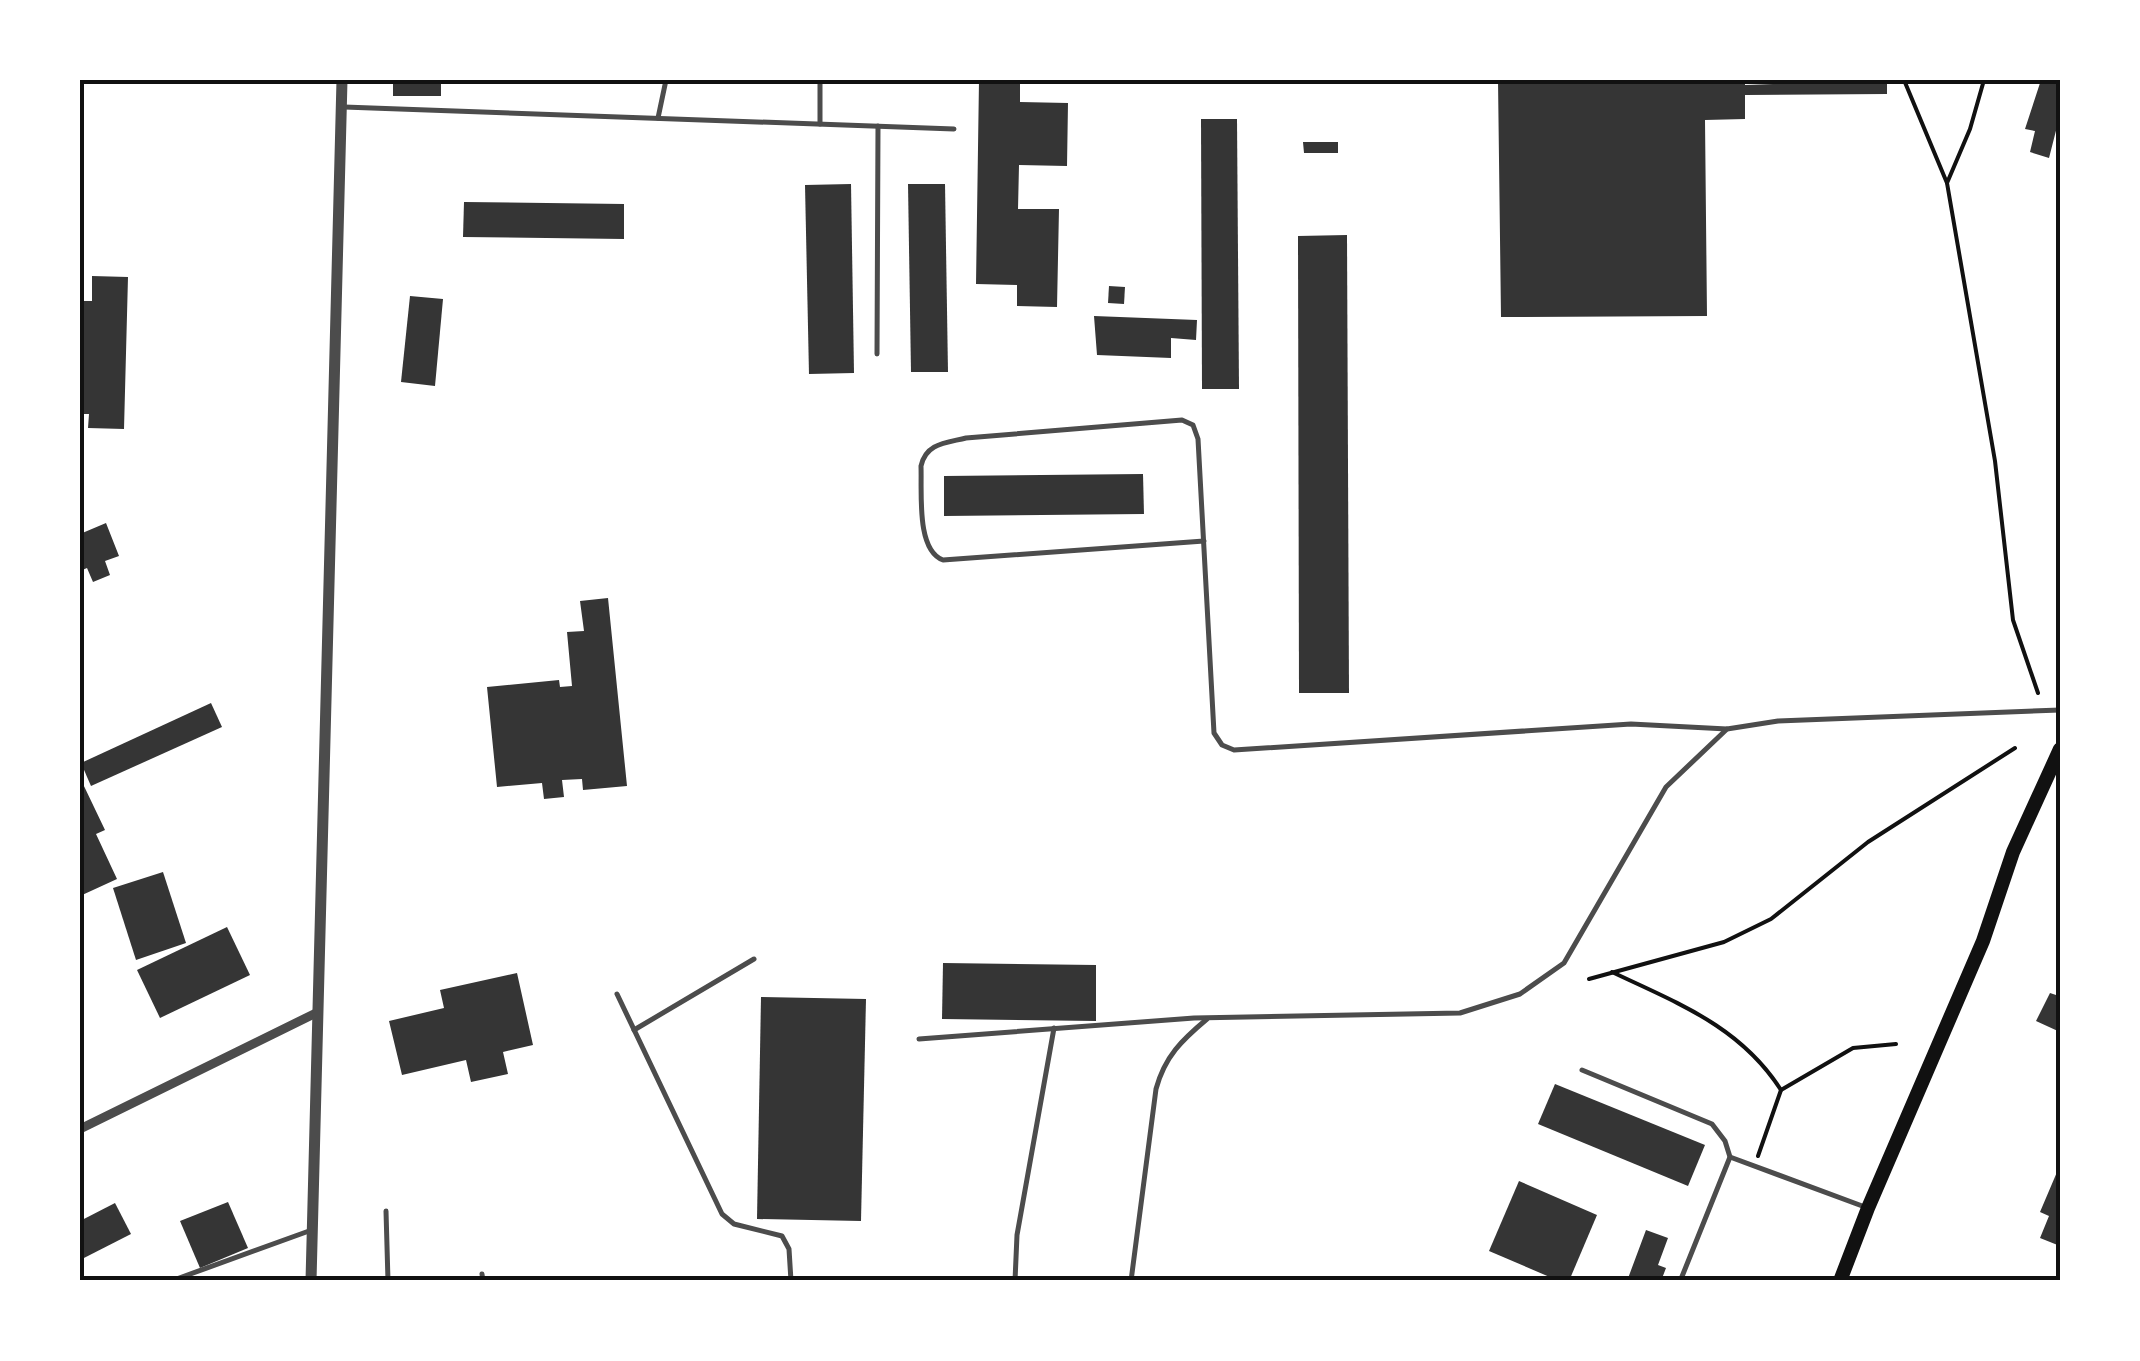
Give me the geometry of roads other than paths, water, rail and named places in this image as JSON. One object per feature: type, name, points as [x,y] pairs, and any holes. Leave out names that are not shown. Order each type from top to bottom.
[{"type":"main road","points":[[1840,1281],[1983,941],[2013,852],[2060,749]]},
{"type":"street","points":[[311,1281],[342,80]]},
{"type":"street","points":[[80,1129],[316,1013]]},
{"type":"lane","points":[[658,118],[666,80]]},
{"type":"lane","points":[[820,80],[820,124]]},
{"type":"lane","points":[[341,107],[954,129]]},
{"type":"lane","points":[[876,354],[878,126]]},
{"type":"lane","points":[[1204,541],[943,560],[934,557],[926,546],[923,456],[932,446],[966,438],[1182,420],[1193,425],[1198,439],[1204,541],[1214,733],[1222,745],[1234,750],[1631,724],[1727,729],[1778,721],[2060,710]]},
{"type":"lane","points":[[919,1039],[1210,1017],[1460,1013],[1520,994],[1564,963],[1666,787],[1727,729]]},
{"type":"lane","points":[[634,1030],[754,958]]},
{"type":"lane","points":[[617,994],[722,1214],[734,1224],[782,1236],[789,1249],[791,1281]]},
{"type":"lane","points":[[1131,1281],[1162,1068],[1177,1044],[1210,1017]]},
{"type":"lane","points":[[1014,1281],[1017,1235],[1054,1028]]},
{"type":"lane","points":[[1582,1070],[1712,1124],[1725,1141],[1730,1157],[1681,1278],[1687,1281]]},
{"type":"lane","points":[[1730,1157],[1868,1208]]},
{"type":"lane","points":[[386,1210],[388,1281]]},
{"type":"lane","points":[[171,1281],[312,1230]]}]
